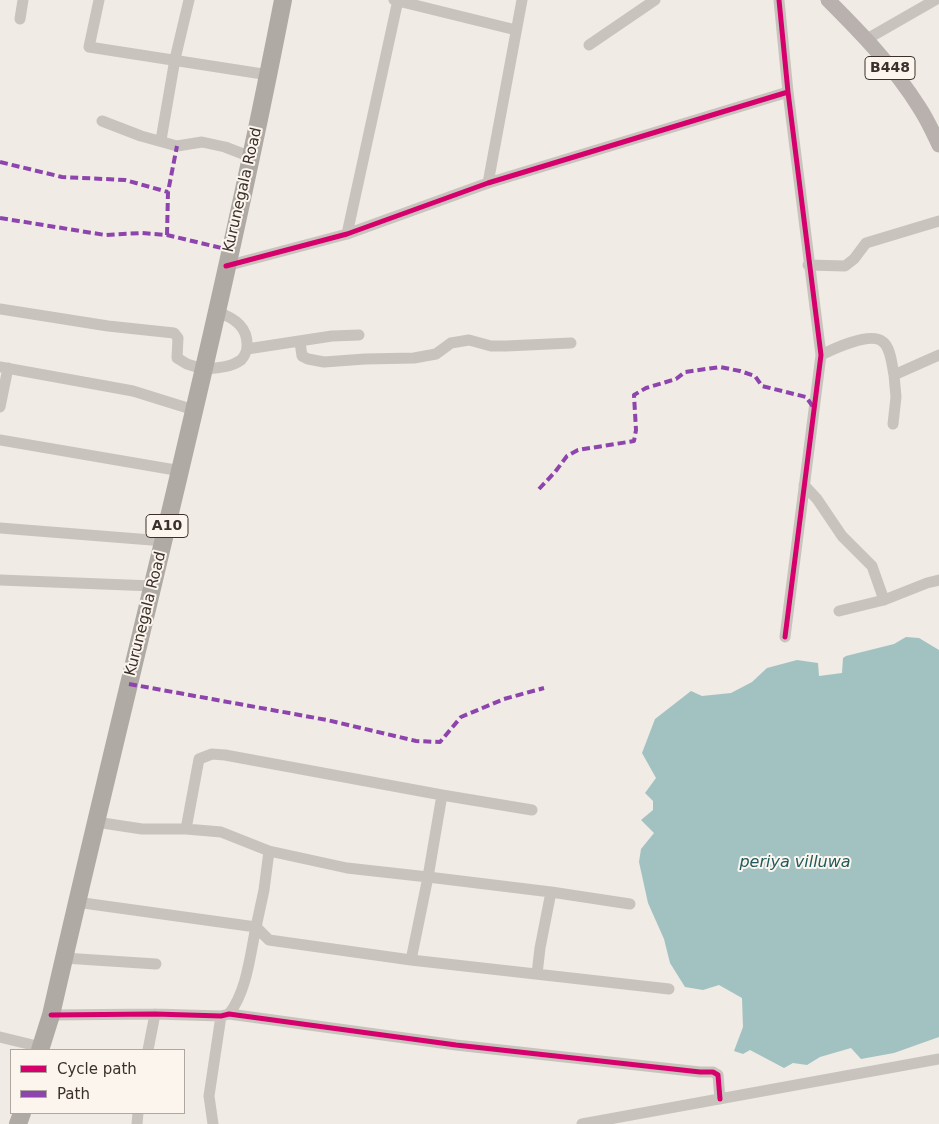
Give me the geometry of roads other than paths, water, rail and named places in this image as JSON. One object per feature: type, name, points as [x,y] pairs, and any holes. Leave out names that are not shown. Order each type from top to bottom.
[{"type":"highway","name":"Kurunegala Road","points":[[40,1049],[51,1015],[76,902],[180,471],[269,75],[283,0]]},
{"type":"main road","name":"B448","points":[[828,0],[867,38],[920,108],[939,145]]},
{"type":"street","points":[[20,19],[23,0]]},
{"type":"street","points":[[99,0],[90,47],[269,75]]},
{"type":"street","points":[[160,140],[174,59],[189,0]]},
{"type":"street","points":[[347,234],[396,0],[516,30]]},
{"type":"street","points":[[488,183],[522,0]]},
{"type":"street","points":[[589,45],[655,0]]},
{"type":"street","points":[[780,0],[788,92],[808,265],[821,355],[785,637]]},
{"type":"street","points":[[867,38],[935,0]]},
{"type":"street","points":[[226,266],[347,234],[488,183],[788,92]]},
{"type":"street","points":[[102,121],[141,136],[177,146],[202,142],[225,147],[250,157]]},
{"type":"street","points":[[808,265],[846,266],[866,243],[939,221]]},
{"type":"street","points":[[0,309],[108,326],[174,333],[178,338],[177,358],[187,364],[203,369],[232,365],[243,359],[247,349],[247,337],[242,327],[236,321],[216,312]]},
{"type":"street","points":[[247,349],[332,336],[359,335]]},
{"type":"street","points":[[821,355],[836,348],[874,337],[883,342],[888,352],[894,375],[896,396],[893,424]]},
{"type":"street","points":[[300,342],[302,356],[324,362],[414,358],[436,354],[450,343],[469,340],[491,346],[571,343]]},
{"type":"street","points":[[894,375],[939,355]]},
{"type":"street","points":[[0,407],[4,368],[134,392],[194,410]]},
{"type":"street","points":[[0,440],[180,471]]},
{"type":"street","points":[[804,485],[817,499],[842,536],[872,566],[884,600]]},
{"type":"street","points":[[0,528],[164,540]]},
{"type":"street","points":[[0,580],[153,586]]},
{"type":"street","points":[[839,612],[884,600],[939,580]]},
{"type":"street","points":[[186,829],[199,758],[212,754],[442,796],[532,810]]},
{"type":"street","points":[[411,960],[442,796]]},
{"type":"street","points":[[96,822],[142,829],[186,829],[221,832],[269,851],[347,868],[551,892],[630,904]]},
{"type":"street","points":[[212,1124],[209,1096],[225,1015],[235,1007],[244,982],[264,890],[269,851]]},
{"type":"street","points":[[537,974],[551,892]]},
{"type":"street","points":[[76,902],[256,927],[269,940],[411,960],[669,989]]},
{"type":"street","points":[[64,958],[156,964]]},
{"type":"street","points":[[148,1049],[154,1014]]},
{"type":"street","points":[[51,1015],[225,1015],[456,1044],[713,1072],[718,1076],[720,1099]]},
{"type":"street","points":[[0,1037],[40,1049]]},
{"type":"street","points":[[582,1124],[624,1120],[720,1099],[939,1059]]},
{"type":"water","name":"periya villuwa","points":[[906,637],[919,638],[939,650],[939,1037],[894,1053],[861,1059],[851,1048],[820,1057],[807,1065],[793,1063],[784,1068],[750,1050],[743,1054],[734,1051],[743,1027],[742,998],[719,985],[703,990],[685,987],[670,963],[664,939],[648,903],[639,862],[641,849],[654,833],[641,820],[653,810],[653,801],[645,793],[656,778],[642,753],[655,719],[691,691],[702,696],[731,693],[752,682],[767,668],[797,660],[818,663],[819,676],[842,673],[843,658],[846,656],[894,644]]}]
